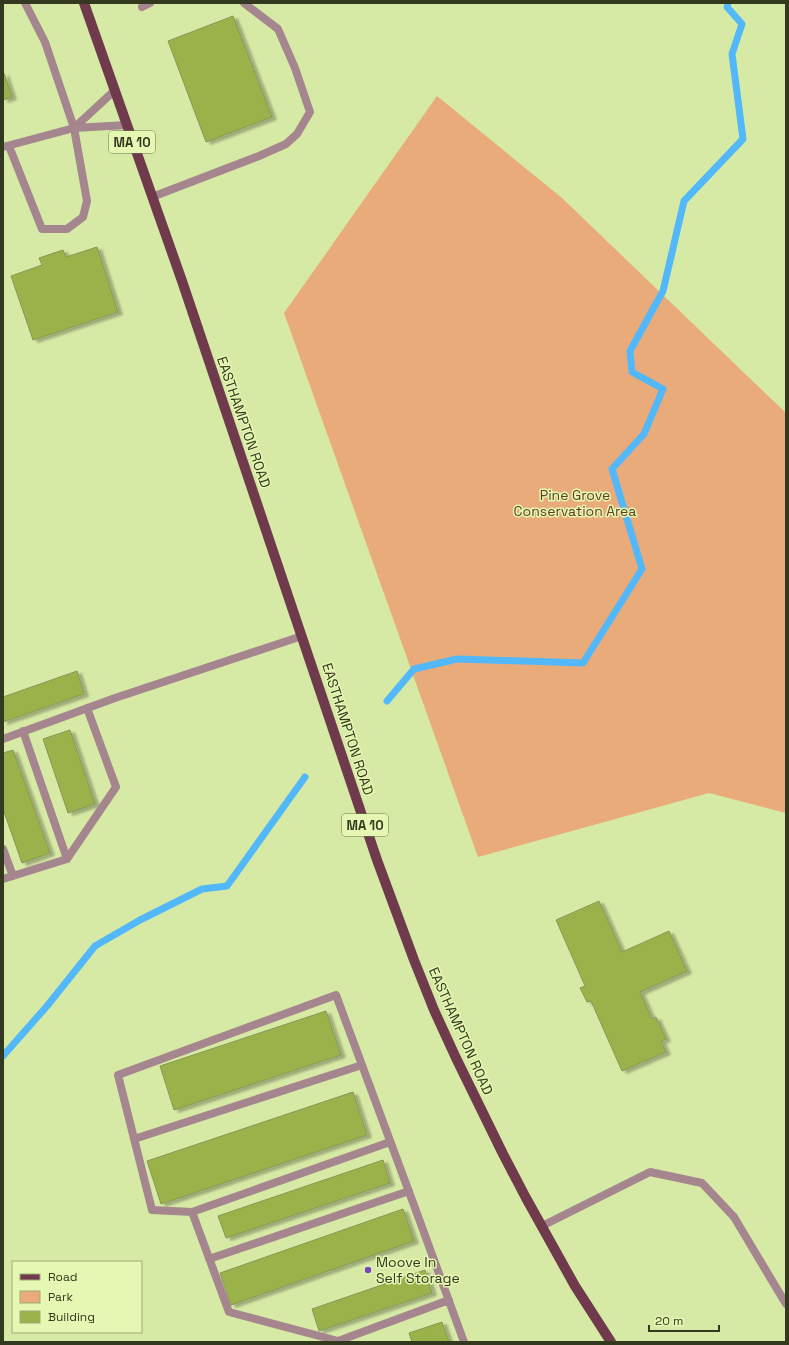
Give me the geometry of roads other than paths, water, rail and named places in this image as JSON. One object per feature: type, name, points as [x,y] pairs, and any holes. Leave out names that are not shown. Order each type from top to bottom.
[{"type":"main road","name":"MA 10","points":[[84,3],[152,197]]},
{"type":"main road","name":"EASTHAMPTON ROAD","points":[[152,197],[182,281],[377,860],[411,953],[434,1010],[479,1106],[575,1286],[611,1342]]},
{"type":"lane","points":[[25,3],[45,42],[74,128],[86,201],[83,217],[67,229],[42,229],[6,147],[74,128],[127,125]]},
{"type":"lane","points":[[142,7],[150,3]]},
{"type":"lane","points":[[152,197],[259,156],[286,144],[297,134],[310,112],[295,68],[278,29],[244,3]]},
{"type":"lane","points":[[74,128],[114,90]]},
{"type":"lane","points":[[3,739],[115,698],[302,636]]},
{"type":"lane","points":[[3,879],[67,859],[116,787],[87,708]]},
{"type":"lane","points":[[23,731],[67,859]]},
{"type":"lane","points":[[3,849],[13,876]]},
{"type":"lane","points":[[390,1142],[192,1212],[152,1210],[118,1075],[336,995],[464,1342]]},
{"type":"lane","points":[[134,1139],[362,1065]]},
{"type":"lane","points":[[542,1226],[650,1172],[702,1183],[734,1217],[786,1304]]},
{"type":"lane","points":[[209,1259],[408,1191]]},
{"type":"lane","points":[[192,1212],[229,1312],[338,1341],[449,1300]]},
{"type":"waterway","points":[[387,701],[414,669],[457,659],[583,663],[642,569],[612,469],[644,434],[663,389],[632,372],[630,351],[663,291],[684,201],[743,139],[732,54],[742,24],[727,7],[728,3]]},
{"type":"waterway","points":[[3,1056],[47,1006],[95,946],[140,920],[202,889],[227,886],[305,777]]},
{"type":"place","name":"Moove In Self Storage","points":[[368,1270]]},
{"type":"park label","name":"Pine Grove Conservation Area","points":[[575,504]]}]
